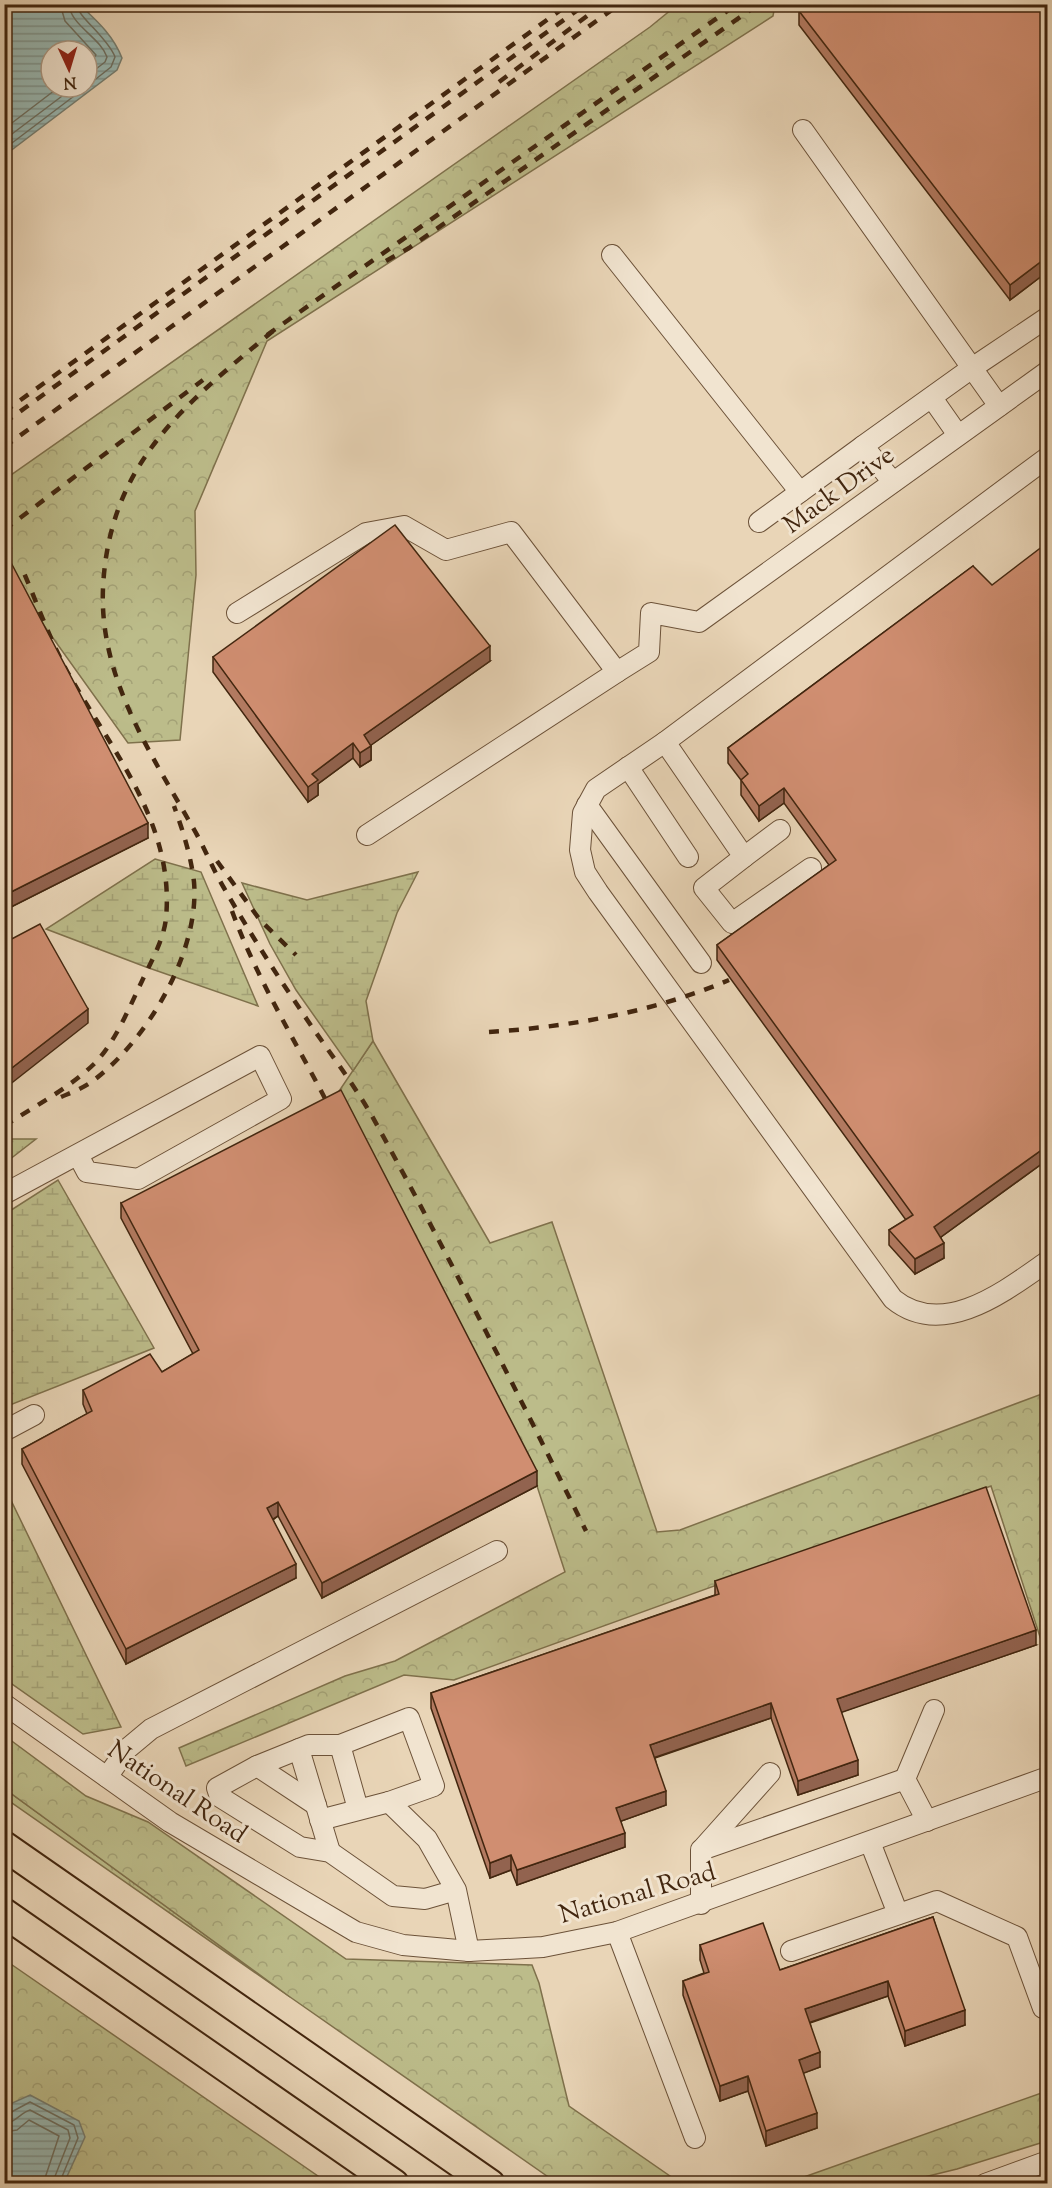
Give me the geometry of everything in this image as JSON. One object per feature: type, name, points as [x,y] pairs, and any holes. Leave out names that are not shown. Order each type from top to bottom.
[{"type":"highway","points":[[4,1846],[490,2184]]},
{"type":"highway","points":[[4,1913],[394,2184]]},
{"type":"street","points":[[803,130],[999,406]]},
{"type":"street","points":[[612,255],[800,492]]},
{"type":"street","points":[[759,522],[1047,317]]},
{"type":"street","name":"Mack Drive","points":[[617,672],[649,652],[651,613],[699,622],[1047,371]]},
{"type":"street","points":[[932,398],[958,435]]},
{"type":"street","points":[[863,446],[893,482]]},
{"type":"street","points":[[1047,457],[665,742],[596,789],[583,813],[580,850],[585,872],[598,892],[893,1299],[905,1309],[935,1315],[970,1308],[995,1298],[1047,1261]]},
{"type":"street","points":[[237,613],[366,533],[404,526],[446,550],[511,532],[617,672],[367,835]]},
{"type":"street","points":[[665,742],[744,857]]},
{"type":"street","points":[[628,767],[688,857]]},
{"type":"street","points":[[587,805],[701,963]]},
{"type":"street","points":[[780,830],[704,888],[732,923],[811,868]]},
{"type":"street","points":[[4,1194],[260,1056],[281,1099],[138,1179],[87,1172],[78,1155]]},
{"type":"street","points":[[4,1431],[34,1415]]},
{"type":"street","points":[[107,1777],[127,1749],[150,1729],[497,1551]]},
{"type":"street","name":"National Road","points":[[4,1704],[171,1822],[356,1932],[403,1945],[469,1951],[543,1947],[617,1932],[701,1904],[1047,1777]]},
{"type":"street","points":[[701,1850],[905,1779],[934,1710]]},
{"type":"street","points":[[257,1766],[318,1813],[358,1809],[389,1802],[434,1786],[409,1718],[340,1745],[309,1745],[299,1749],[257,1766],[219,1785],[218,1795],[300,1847],[330,1852],[393,1896],[425,1899],[456,1890]]},
{"type":"street","points":[[340,1745],[358,1809]]},
{"type":"street","points":[[299,1749],[330,1852]]},
{"type":"street","points":[[701,1904],[701,1850],[770,1773]]},
{"type":"street","points":[[905,1779],[927,1821]]},
{"type":"street","points":[[389,1802],[427,1839],[456,1890],[469,1951]]},
{"type":"street","points":[[870,1842],[898,1914]]},
{"type":"street","points":[[791,1951],[937,1901],[1017,1937],[1043,2008]]},
{"type":"street","points":[[617,1932],[695,2138]]},
{"type":"street","points":[[985,2184],[1047,2161]]},
{"type":"green space","points":[[677,5],[775,5],[773,16],[267,341],[195,511],[196,575],[180,740],[128,743],[5,571],[4,480],[650,27]]},
{"type":"green space","points":[[155,859],[201,872],[258,1006],[46,929]]},
{"type":"green space","points":[[418,872],[397,913],[366,1001],[373,1041],[353,1071],[296,990],[270,944],[242,883],[307,900]]},
{"type":"green space","points":[[373,1041],[490,1243],[552,1222],[657,1532],[680,1530],[1047,1392],[1047,1433],[1043,1435],[1048,1447],[1047,1649],[1043,1646],[991,1486],[454,1680],[404,1675],[186,1766],[179,1748],[345,1676],[395,1661],[565,1572],[537,1486],[335,1097]]},
{"type":"green space","points":[[5,1139],[36,1139],[5,1163]]},
{"type":"green space","points":[[58,1180],[154,1348],[5,1407],[5,1214]]},
{"type":"green space","points":[[4,1488],[121,1727],[83,1734],[5,1679]]},
{"type":"green space","points":[[5,1736],[86,1796],[148,1822],[346,1959],[532,1965],[539,1983],[569,2106],[680,2183],[557,2183],[290,1997],[5,1789]]},
{"type":"green space","points":[[5,1789],[290,1997],[5,1798]]},
{"type":"green space","points":[[5,1960],[328,2183],[5,2183]]},
{"type":"green space","points":[[1047,2091],[1047,2141],[957,2169],[900,2183],[787,2183]]},
{"type":"water","points":[[5,4],[80,5],[104,29],[122,58],[117,70],[99,84],[99,39],[39,39],[39,99],[79,99],[5,155]]},
{"type":"water","points":[[30,2095],[79,2121],[85,2137],[64,2183],[5,2183],[5,2115],[10,2104]]},
{"type":"building","points":[[807,4],[1047,4],[1047,257],[1010,285],[799,11]]},
{"type":"building","points":[[395,525],[490,646],[364,735],[371,746],[360,753],[353,743],[312,774],[318,780],[308,787],[213,657]]},
{"type":"building","points":[[1047,543],[1047,1146],[934,1227],[944,1243],[915,1259],[889,1230],[913,1215],[717,945],[836,860],[784,788],[759,806],[741,780],[748,774],[728,748],[973,566],[992,585]]},
{"type":"building","points":[[7,555],[148,823],[11,892],[4,879],[4,556]]},
{"type":"building","points":[[40,924],[88,1009],[4,1074],[4,943]]},
{"type":"building","points":[[341,1090],[537,1471],[322,1583],[278,1502],[267,1508],[296,1564],[126,1649],[22,1449],[92,1411],[83,1390],[150,1354],[162,1372],[199,1350],[121,1203]]},
{"type":"building","points":[[986,1487],[1036,1630],[837,1699],[858,1760],[798,1781],[771,1703],[650,1745],[666,1791],[616,1808],[625,1833],[517,1870],[511,1855],[490,1863],[431,1693],[719,1594],[715,1581]]},
{"type":"building","points":[[933,1917],[965,2010],[905,2031],[888,1981],[805,2009],[820,2052],[799,2060],[817,2113],[766,2131],[748,2076],[720,2086],[683,1981],[709,1972],[700,1945],[763,1923],[780,1970]]},
{"type":"railway","points":[[4,412],[569,4]]},
{"type":"railway","points":[[4,423],[586,4]]},
{"type":"railway","points":[[499,82],[603,4]]},
{"type":"railway","points":[[4,447],[620,4]]},
{"type":"railway","points":[[267,335],[737,4]]},
{"type":"railway","points":[[386,261],[409,248],[759,4]]},
{"type":"railway","points":[[273,331],[182,412],[157,440],[136,471],[120,506],[108,544],[103,588],[104,621],[109,652],[118,683],[144,742],[251,933],[372,1116],[508,1374],[586,1531]]},
{"type":"railway","points":[[4,530],[203,380]]},
{"type":"railway","points":[[4,1126],[51,1097],[102,1056],[121,1025],[153,958],[163,934],[166,918],[166,884],[161,851],[150,819],[137,789],[68,673],[24,573]]},
{"type":"railway","points":[[61,1097],[90,1083],[111,1066],[131,1045],[165,994],[178,966],[194,909],[194,882],[191,863],[174,806]]},
{"type":"railway","points":[[217,861],[260,920],[296,955]]},
{"type":"railway","points":[[232,911],[266,988],[332,1112]]},
{"type":"railway","points":[[489,1032],[550,1026],[611,1016],[671,1001],[729,980]]}]
